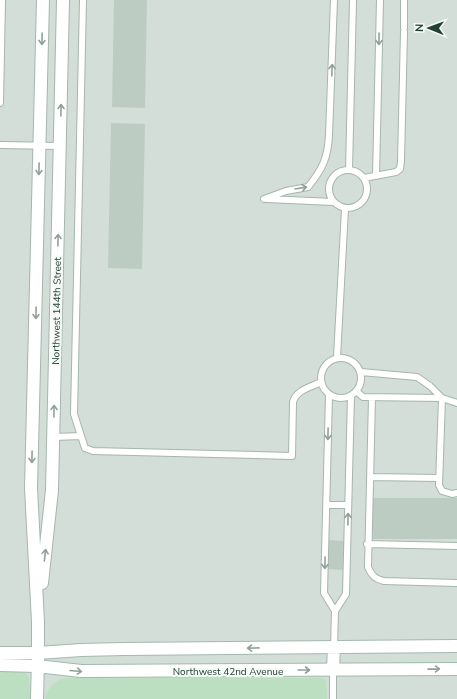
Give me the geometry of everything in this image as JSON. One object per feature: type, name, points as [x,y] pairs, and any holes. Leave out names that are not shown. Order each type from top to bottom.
[{"type":"street","name":"Northwest 144th Street","points":[[37,699],[38,622],[31,488],[43,0]]},
{"type":"street","name":"Northwest 144th Street","points":[[38,622],[52,490],[63,0]]},
{"type":"street","points":[[36,292],[56,292]]},
{"type":"street","name":"Northwest 42nd Avenue","points":[[0,664],[38,660],[81,650],[457,646]]},
{"type":"street","points":[[334,647],[334,670]]},
{"type":"street","name":"Northwest 42nd Avenue","points":[[0,653],[38,660],[81,671],[457,669]]},
{"type":"lane","points":[[0,103],[2,0]]},
{"type":"lane","points":[[83,0],[74,414],[85,448],[93,450],[292,456],[294,397],[303,390],[321,382]]},
{"type":"lane","points":[[333,202],[329,190],[333,178],[337,174],[349,170],[360,174],[364,178],[368,191],[366,197],[363,202],[352,209],[345,209],[333,202],[264,199],[286,191],[308,187],[316,178],[324,164],[328,150],[329,135],[334,0]]},
{"type":"lane","points":[[349,170],[353,0]]},
{"type":"lane","points":[[376,176],[380,0]]},
{"type":"lane","points":[[364,178],[396,172],[400,169],[404,0]]},
{"type":"lane","points":[[0,145],[60,146]]},
{"type":"lane","points":[[337,357],[345,209]]},
{"type":"lane","points":[[337,357],[349,359],[354,362],[361,372],[360,386],[351,396],[340,398],[329,394],[325,391],[321,382],[320,376],[322,369],[331,360],[337,357]]},
{"type":"lane","points":[[361,372],[417,377],[430,386],[442,398],[438,485],[442,491],[452,494],[457,493]]},
{"type":"lane","points":[[356,391],[363,397],[442,398],[457,403]]},
{"type":"lane","points":[[329,394],[324,593],[334,611],[334,647]]},
{"type":"lane","points":[[334,611],[346,594],[351,396]]},
{"type":"lane","points":[[372,398],[367,544],[368,567],[371,575],[377,579],[457,583]]},
{"type":"lane","points":[[53,437],[81,436]]},
{"type":"lane","points":[[370,476],[439,478]]},
{"type":"lane","points":[[327,505],[348,505]]},
{"type":"lane","points":[[367,544],[457,546]]},
{"type":"lane","points":[[333,699],[334,670]]},
{"type":"shaded area","points":[[0,0],[457,0],[457,699],[0,699]]},
{"type":"green space","points":[[0,668],[17,670],[26,673],[29,682],[30,699],[0,699]]},
{"type":"green space","points":[[64,678],[320,678],[326,681],[327,699],[45,699],[47,692],[52,686],[57,681]]},
{"type":"building","points":[[114,0],[147,0],[145,108],[112,107]]},
{"type":"building","points":[[111,123],[145,124],[142,269],[108,268]]},
{"type":"building","points":[[373,498],[457,498],[457,539],[373,539]]},
{"type":"building","points":[[329,540],[345,541],[344,570],[328,569]]}]
